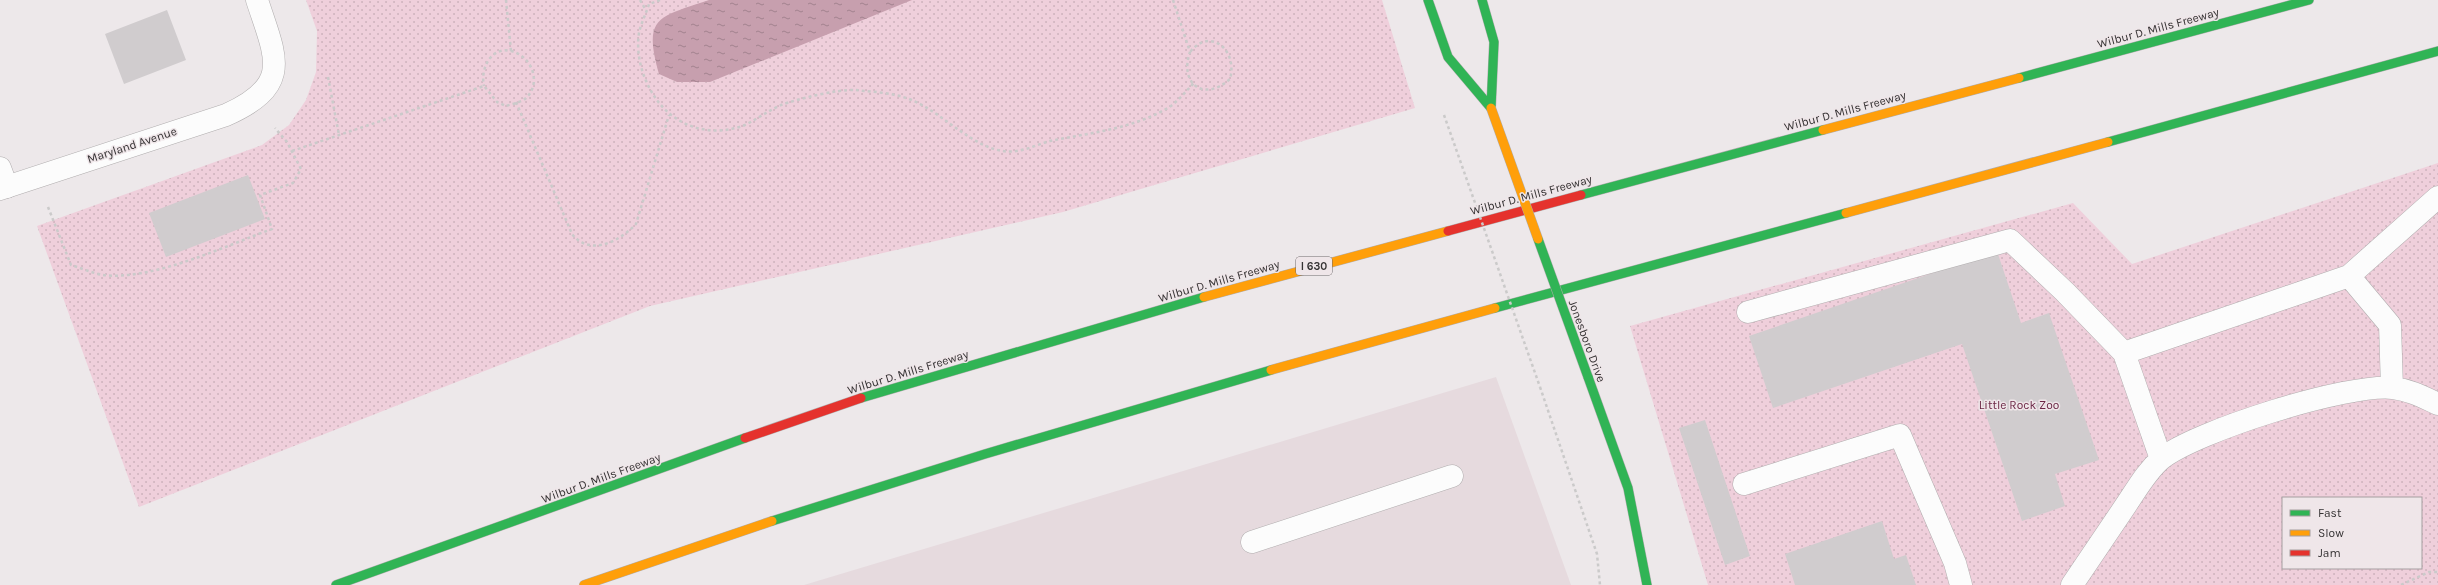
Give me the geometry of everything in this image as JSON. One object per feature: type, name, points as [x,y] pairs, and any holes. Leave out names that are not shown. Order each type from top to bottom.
[{"type":"main road","name":"Jonesboro Drive","points":[[1428,0],[1448,57],[1491,108],[1628,488],[1647,585]]},
{"type":"main road","name":"Jonesboro Drive","points":[[1482,0],[1494,42],[1491,108]]},
{"type":"main road","name":"Wilbur D. Mills Freeway","points":[[336,585],[803,417],[899,386],[1268,279],[2309,0]]},
{"type":"main road","points":[[584,585],[707,541],[945,465],[1302,361],[2082,150],[2438,51]]},
{"type":"street","name":"Maryland Avenue","points":[[2,181],[226,115],[249,104],[260,95],[270,83],[276,61],[257,0]]},
{"type":"street","points":[[2124,353],[2349,276],[2438,197]]},
{"type":"street","points":[[1748,312],[2010,240],[2124,353],[2161,459]]},
{"type":"street","points":[[2349,276],[2390,325],[2392,388]]},
{"type":"street","points":[[2072,585],[2149,470],[2161,459],[2203,436],[2293,405],[2353,390],[2392,388],[2411,391],[2438,404]]},
{"type":"street","points":[[1744,484],[1900,435],[1955,563],[1961,585]]},
{"type":"street","points":[[1252,542],[1452,476]]},
{"type":"path","points":[[506,0],[511,51]]},
{"type":"path","points":[[640,0],[647,12]]},
{"type":"path","points":[[660,0],[649,4],[639,34],[642,71],[649,88],[669,114],[689,126],[709,131],[730,129],[744,125],[780,106],[796,100],[853,90],[900,96],[916,102],[982,144],[1003,152],[1024,150],[1048,142],[1084,136],[1138,121],[1166,109],[1194,83]]},
{"type":"path","points":[[1173,0],[1190,52]]},
{"type":"path","points":[[1216,42],[1224,46],[1232,61],[1230,79],[1214,90],[1206,91],[1197,87],[1187,70],[1187,60],[1190,52],[1198,45],[1216,42]]},
{"type":"path","points":[[511,51],[528,62],[535,74],[533,85],[526,98],[506,106],[497,102],[484,86],[483,79],[490,57],[497,53],[511,51]]},
{"type":"path","points":[[328,77],[339,135]]},
{"type":"path","points":[[292,151],[484,86]]},
{"type":"path","points":[[516,102],[572,234],[578,242],[588,246],[609,243],[626,234],[636,224],[669,114]]},
{"type":"path","points":[[1444,115],[1597,554],[1600,585]]},
{"type":"path","points":[[52,220],[71,264],[102,275],[135,275],[168,267],[272,229],[260,195],[293,183],[301,169],[292,151],[275,128]]},
{"type":"path","points":[[2402,585],[2429,572],[2438,572]]},
{"type":"shaded area","points":[[1496,377],[1571,585],[804,585]]},
{"type":"green space","points":[[306,0],[1382,0],[1415,108],[1063,212],[650,306],[139,507],[37,226],[262,145],[289,125],[306,100],[316,72],[317,31]]},
{"type":"green space","name":"Little Rock Zoo","points":[[2438,163],[2438,585],[1708,585],[1630,326],[2073,203],[2132,264]]},
{"type":"water","points":[[709,0],[912,0],[710,82],[677,82],[659,74],[654,55],[653,40],[654,29],[659,21],[678,10]]},
{"type":"building","points":[[167,10],[186,60],[124,84],[105,34]]},
{"type":"building","points":[[248,175],[265,219],[166,257],[149,213]]},
{"type":"building","points":[[1997,251],[2021,323],[2049,313],[2099,460],[2055,474],[2065,506],[2022,521],[1962,344],[1773,408],[1749,336]]},
{"type":"building","points":[[1705,420],[1750,556],[1725,565],[1679,428]]},
{"type":"building","points":[[1882,521],[1894,559],[1906,555],[1916,585],[1795,585],[1785,554]]},
{"type":"traffic: fast","points":[[1428,0],[1448,57],[1491,108]]},
{"type":"traffic: fast","points":[[1482,0],[1494,42],[1491,108]]},
{"type":"traffic: fast","points":[[2019,78],[2309,0]]},
{"type":"traffic: fast","points":[[2108,142],[2438,51]]},
{"type":"traffic: fast","points":[[1581,195],[1823,130]]},
{"type":"traffic: fast","points":[[1495,308],[1846,213]]},
{"type":"traffic: fast","points":[[1538,239],[1588,377]]},
{"type":"traffic: fast","points":[[861,398],[1204,297]]},
{"type":"traffic: fast","points":[[772,521],[985,454],[1271,370]]},
{"type":"traffic: fast","points":[[1588,377],[1628,488],[1647,585]]},
{"type":"traffic: fast","points":[[336,585],[745,438]]},
{"type":"traffic: slow","points":[[1823,130],[2019,78]]},
{"type":"traffic: slow","points":[[1491,108],[1538,239]]},
{"type":"traffic: slow","points":[[1846,213],[2108,142]]},
{"type":"traffic: slow","points":[[1204,297],[1448,231]]},
{"type":"traffic: slow","points":[[1271,370],[1495,308]]},
{"type":"traffic: slow","points":[[584,585],[772,521]]},
{"type":"traffic: jam","points":[[1448,231],[1581,195]]},
{"type":"traffic: jam","points":[[745,438],[861,398]]}]
